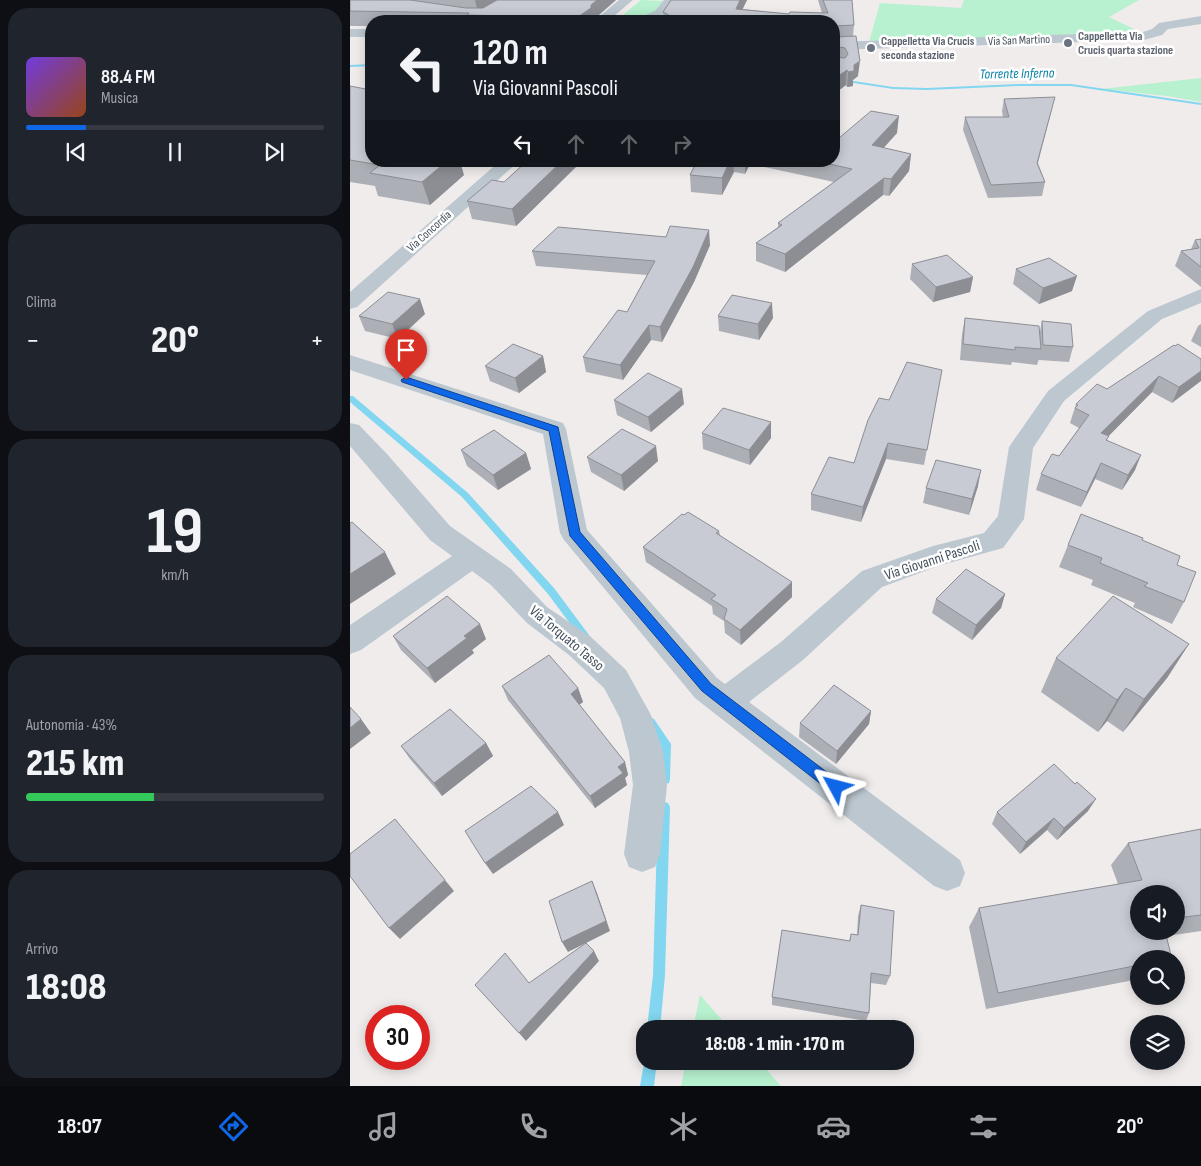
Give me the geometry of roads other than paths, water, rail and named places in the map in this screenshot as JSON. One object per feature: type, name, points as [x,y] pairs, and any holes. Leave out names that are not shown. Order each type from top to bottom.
[{"type":"street","points":[[608,15],[627,0]]},
{"type":"street","points":[[658,15],[670,0]]},
{"type":"street","name":"Via San Martino","points":[[840,46],[1144,36],[1157,32],[1164,26],[1201,20]]},
{"type":"street","points":[[350,33],[365,33]]},
{"type":"street","name":"Via Concordia","points":[[350,303],[441,220],[504,167]]},
{"type":"street","name":"Via Giovanni Pascoli","points":[[725,702],[792,650],[872,579],[933,557],[994,541],[1011,519],[1021,448],[1056,396],[1155,315],[1201,295]]},
{"type":"street","points":[[350,362],[554,429],[574,534],[706,688],[947,873]]},
{"type":"street","name":"Via Torquato Tasso","points":[[350,431],[378,460],[440,533],[501,577],[537,615],[570,638],[616,680],[639,725],[646,752],[650,785],[642,854]]},
{"type":"street","points":[[350,641],[471,557]]},
{"type":"waterway","name":"Torrente Inferno","points":[[350,66],[365,65]]},
{"type":"waterway","name":"Torrente Inferno","points":[[840,80],[893,88],[927,89],[1071,85],[1201,104]]},
{"type":"waterway","points":[[350,398],[465,495],[551,591],[586,638]]},
{"type":"waterway","points":[[650,722],[666,744],[665,779]]},
{"type":"waterway","points":[[654,1020],[659,975],[664,807]]},
{"type":"waterway","points":[[647,1086],[649,1070]]},
{"type":"place","name":"Cappelletta Via Crucis quarta stazione","points":[[1068,43]]},
{"type":"place","name":"Cappelletta Via Crucis seconda stazione","points":[[871,48]]}]
